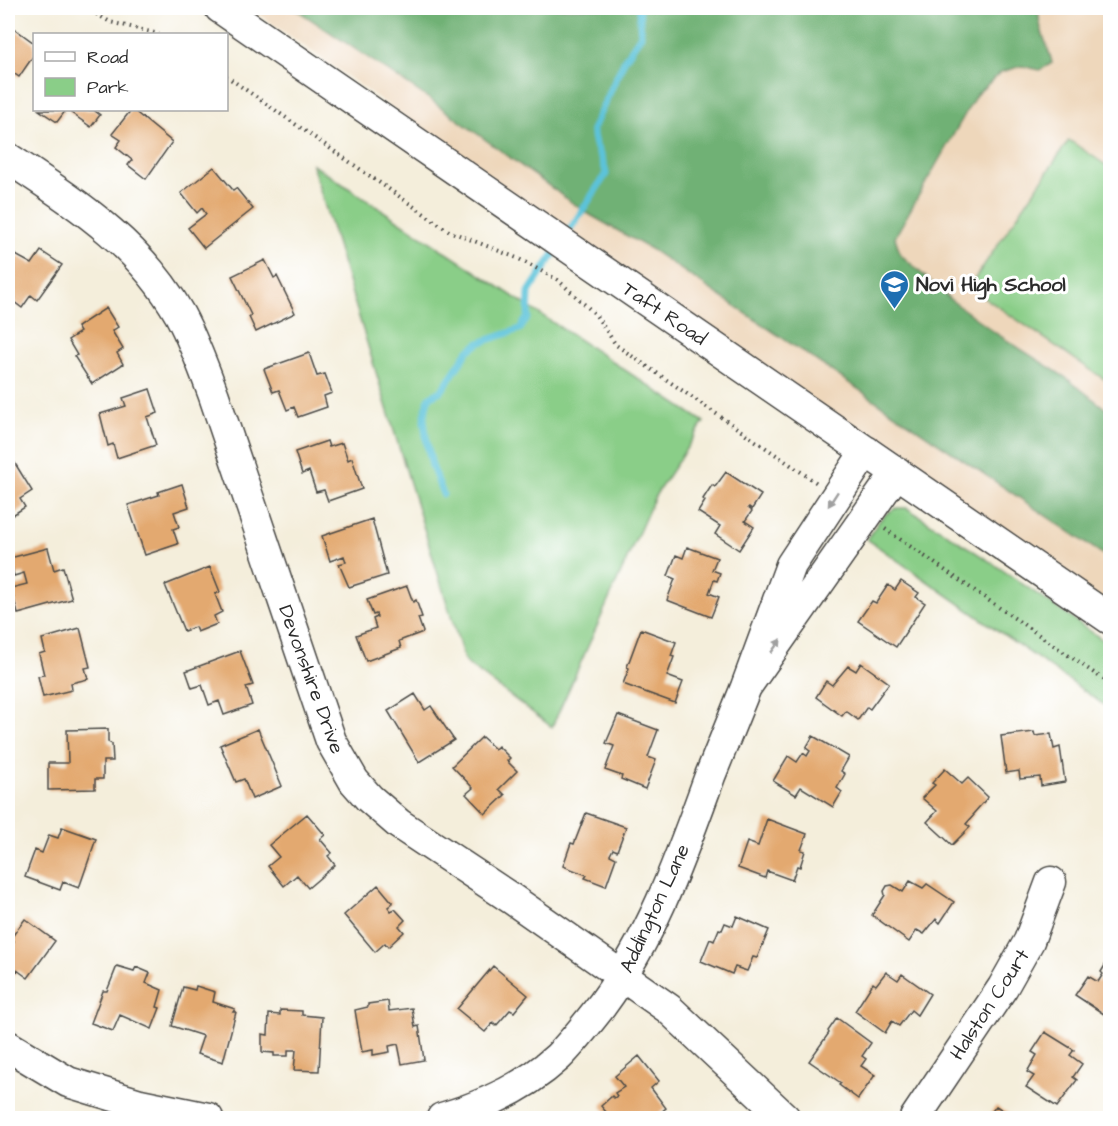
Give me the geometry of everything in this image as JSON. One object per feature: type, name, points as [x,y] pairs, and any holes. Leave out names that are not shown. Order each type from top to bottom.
[{"type":"street","name":"Taft Road","points":[[220,8],[1110,619]]},
{"type":"street","name":"Devonshire Drive","points":[[8,158],[84,210],[124,243],[160,285],[180,315],[214,396],[331,741],[354,781],[399,825],[512,899],[669,1009],[785,1119]]},
{"type":"street","name":"Addington Lane","points":[[442,1119],[479,1107],[512,1090],[556,1058],[582,1031],[622,977],[644,940],[670,884],[747,687],[791,565],[866,451]]},
{"type":"street","name":"Addington Lane","points":[[747,687],[897,472]]},
{"type":"street","name":"Halston Court","points":[[915,1119],[1003,987],[1029,941],[1051,882]]},
{"type":"street","points":[[8,1046],[68,1082],[140,1104],[208,1119]]},
{"type":"path","points":[[86,8],[110,22],[155,33]]},
{"type":"path","points":[[228,77],[449,231],[517,258],[558,280],[595,314],[616,345],[819,484]]},
{"type":"path","points":[[884,529],[1110,684]]},
{"type":"shaded area","name":"Novi High School","points":[[250,8],[1110,8],[1110,612]]},
{"type":"green space","name":"Novi High School","points":[[294,8],[1039,8],[1041,29],[1052,63],[1040,70],[1022,66],[1001,72],[976,95],[895,237],[900,254],[951,300],[997,334],[1065,377],[1110,412],[1110,559],[652,250],[585,212],[428,98]]},
{"type":"green space","points":[[1069,140],[1110,168],[1110,383],[969,287]]},
{"type":"green space","points":[[312,164],[704,422],[655,496],[552,727],[465,662]]},
{"type":"green space","points":[[897,508],[907,508],[991,562],[1110,645],[1110,709],[867,539],[883,517]]},
{"type":"building","points":[[8,24],[33,42],[33,56],[19,77],[8,69]]},
{"type":"building","points":[[40,111],[65,111],[57,122]]},
{"type":"building","points":[[68,111],[95,111],[100,115],[91,127]]},
{"type":"building","points":[[130,111],[134,111],[172,142],[146,179],[128,165],[132,160],[116,147],[121,140],[112,134]]},
{"type":"building","points":[[214,167],[233,190],[236,188],[253,209],[204,248],[188,228],[206,214],[202,208],[197,213],[181,193]]},
{"type":"building","points":[[41,251],[62,265],[37,300],[31,295],[22,308],[10,299],[8,303],[8,259],[10,260],[14,254],[32,264]]},
{"type":"building","points":[[265,260],[274,278],[277,276],[295,313],[256,332],[249,317],[251,315],[232,276]]},
{"type":"building","points":[[106,308],[118,327],[112,331],[123,349],[117,353],[123,364],[92,384],[74,356],[77,355],[68,340],[80,332],[77,327]]},
{"type":"building","points":[[309,353],[317,376],[325,374],[332,393],[324,396],[327,407],[298,417],[294,407],[287,410],[279,390],[273,392],[264,369]]},
{"type":"building","points":[[150,389],[158,413],[147,417],[156,445],[117,458],[113,444],[108,446],[100,414],[126,406],[123,398]]},
{"type":"building","points":[[327,441],[329,447],[342,443],[348,460],[352,458],[362,489],[328,501],[324,490],[316,492],[309,471],[302,474],[295,452]]},
{"type":"building","points":[[8,452],[32,491],[20,499],[25,507],[8,518]]},
{"type":"building","points":[[726,472],[761,495],[752,509],[748,508],[752,511],[745,521],[754,527],[739,550],[715,534],[720,526],[698,512],[712,485],[715,487]]},
{"type":"building","points":[[182,484],[189,507],[174,512],[179,527],[173,529],[178,544],[145,555],[128,505],[159,495],[158,492]]},
{"type":"building","points":[[372,519],[387,575],[349,587],[339,564],[346,562],[344,556],[330,561],[322,536]]},
{"type":"building","points":[[687,547],[717,558],[712,570],[720,573],[717,581],[714,580],[709,593],[719,597],[711,617],[667,600],[675,579],[668,576],[676,555],[683,558]]},
{"type":"building","points":[[48,548],[54,570],[63,567],[72,599],[18,614],[11,588],[27,584],[24,573],[14,576],[10,558]]},
{"type":"building","points":[[210,567],[220,592],[215,594],[222,612],[214,616],[217,624],[197,632],[195,627],[184,631],[165,585]]},
{"type":"building","points":[[901,581],[919,593],[916,597],[925,603],[896,647],[858,621],[872,601],[876,603],[888,585],[895,590]]},
{"type":"building","points":[[407,586],[413,602],[416,600],[422,617],[418,618],[423,632],[399,641],[401,648],[366,661],[356,635],[376,628],[373,619],[377,617],[376,614],[373,615],[367,600]]},
{"type":"building","points":[[80,628],[90,667],[85,668],[88,679],[71,683],[72,690],[43,697],[38,676],[44,675],[39,654],[45,652],[42,639]]},
{"type":"building","points":[[641,629],[676,642],[671,656],[674,657],[667,676],[683,682],[675,703],[623,684]]},
{"type":"building","points":[[240,651],[253,685],[246,687],[252,705],[224,715],[219,701],[209,705],[202,685],[192,688],[186,671]]},
{"type":"building","points":[[861,663],[889,683],[870,709],[867,707],[858,720],[846,711],[842,716],[816,697],[826,681],[832,685],[848,666],[856,671]]},
{"type":"building","points":[[415,694],[425,710],[431,706],[454,740],[419,762],[388,711]]},
{"type":"building","points":[[618,715],[658,730],[648,757],[656,760],[645,789],[621,779],[622,776],[605,770],[614,746],[606,743]]},
{"type":"building","points":[[108,729],[108,742],[112,744],[113,761],[103,761],[103,779],[95,779],[95,789],[48,790],[48,763],[68,763],[67,730]]},
{"type":"building","points":[[258,729],[282,786],[252,799],[244,779],[236,782],[220,745]]},
{"type":"building","points":[[1034,732],[1035,736],[1051,734],[1054,749],[1060,747],[1065,782],[1041,786],[1040,777],[1020,779],[1019,771],[1006,773],[1001,736]]},
{"type":"building","points":[[813,736],[849,757],[841,771],[845,774],[837,788],[842,792],[833,807],[801,787],[796,795],[773,781],[788,756],[797,762],[803,753],[807,756],[810,751],[806,748]]},
{"type":"building","points":[[482,737],[495,749],[498,746],[510,758],[507,761],[517,771],[499,789],[505,795],[485,814],[466,794],[473,788],[452,766]]},
{"type":"building","points":[[945,769],[962,784],[968,778],[988,797],[966,824],[970,827],[952,845],[927,822],[937,811],[922,798],[935,785],[932,783]]},
{"type":"building","points":[[586,813],[626,827],[617,851],[613,849],[610,855],[616,858],[606,886],[585,878],[587,875],[563,866],[571,843],[574,844]]},
{"type":"building","points":[[307,814],[325,835],[320,839],[332,853],[328,856],[335,865],[308,888],[297,875],[284,886],[268,866],[279,857],[269,845]]},
{"type":"building","points":[[767,819],[807,834],[801,850],[805,851],[800,867],[797,866],[792,880],[767,871],[765,878],[738,868],[747,842],[758,846]]},
{"type":"building","points":[[62,827],[96,839],[79,888],[63,882],[60,890],[25,877],[35,850],[42,853],[49,835],[58,838]]},
{"type":"building","points":[[910,881],[923,888],[927,884],[954,902],[940,923],[936,919],[924,934],[917,930],[909,942],[872,915],[885,895],[884,891],[887,886],[892,885],[903,892]]},
{"type":"building","points":[[378,885],[393,903],[388,907],[391,911],[395,909],[405,920],[399,926],[404,932],[388,947],[385,943],[375,952],[344,915]]},
{"type":"building","points":[[737,916],[769,930],[757,958],[753,957],[747,971],[735,967],[732,974],[701,961],[710,939],[714,941],[719,929],[722,930],[725,923],[733,926]]},
{"type":"building","points":[[25,919],[55,941],[28,978],[17,970],[10,980],[8,978],[8,948],[14,941],[11,938]]},
{"type":"building","points":[[1107,962],[1110,964],[1110,1018],[1075,995],[1088,976],[1098,982]]},
{"type":"building","points":[[117,966],[134,971],[136,967],[150,973],[146,983],[162,990],[157,1007],[160,1008],[152,1029],[120,1015],[113,1031],[91,1023],[103,991],[107,991]]},
{"type":"building","points":[[493,966],[528,995],[514,1012],[510,1010],[496,1026],[493,1023],[485,1032],[457,1009]]},
{"type":"building","points":[[886,972],[898,980],[902,974],[930,994],[917,1015],[911,1010],[899,1026],[892,1021],[885,1033],[855,1011],[873,983],[876,985]]},
{"type":"building","points":[[196,986],[215,992],[213,1002],[235,1009],[223,1062],[197,1054],[203,1036],[172,1026],[183,987],[195,990]]},
{"type":"building","points":[[388,1001],[389,1011],[412,1008],[415,1027],[419,1026],[424,1060],[402,1064],[398,1044],[389,1046],[390,1052],[373,1055],[373,1050],[362,1052],[355,1010],[368,1007],[368,1004]]},
{"type":"building","points":[[280,1010],[302,1011],[302,1015],[322,1017],[319,1071],[294,1070],[296,1050],[288,1050],[288,1056],[274,1056],[274,1053],[262,1052],[262,1034],[268,1035],[269,1014],[280,1015]]},
{"type":"building","points":[[837,1018],[871,1043],[862,1056],[866,1059],[861,1066],[875,1075],[858,1099],[839,1085],[841,1083],[809,1061]]},
{"type":"building","points":[[1045,1032],[1074,1050],[1070,1055],[1082,1064],[1073,1077],[1077,1080],[1057,1107],[1026,1087],[1034,1076],[1027,1072],[1037,1055],[1032,1052]]},
{"type":"building","points":[[639,1056],[659,1081],[651,1088],[666,1108],[655,1117],[657,1118],[611,1118],[601,1106],[612,1096],[614,1098],[617,1096],[615,1093],[624,1087],[615,1076]]},
{"type":"building","points":[[996,1106],[1015,1118],[987,1118]]},
{"type":"waterway","points":[[565,237],[606,174],[594,140],[593,128],[625,59],[641,35],[639,8]]},
{"type":"waterway","points":[[443,494],[432,466],[427,443],[424,420],[427,403],[430,397],[442,390],[468,351],[479,343],[520,329],[528,317],[529,292],[557,249]]},
{"type":"place","name":"Novi High School","points":[[895,310]]}]
